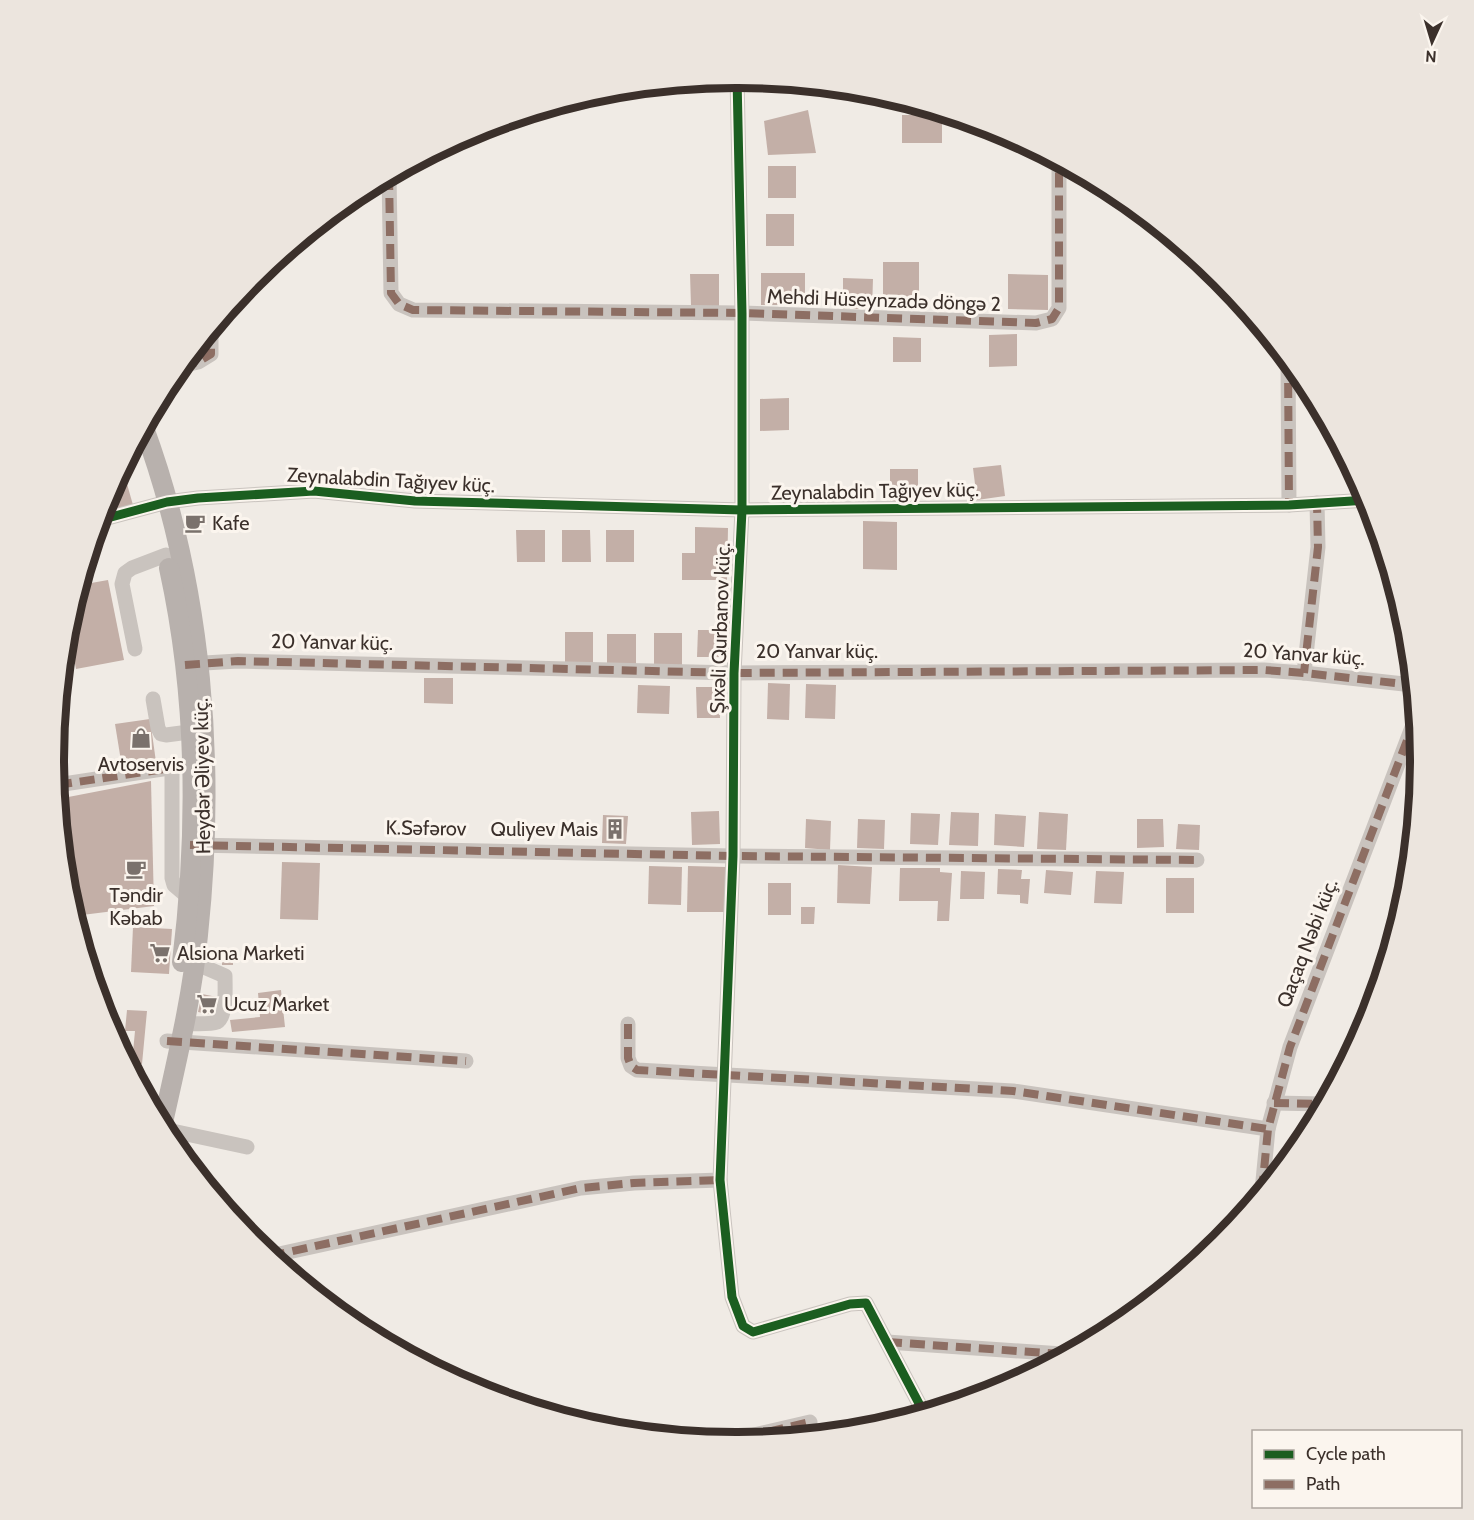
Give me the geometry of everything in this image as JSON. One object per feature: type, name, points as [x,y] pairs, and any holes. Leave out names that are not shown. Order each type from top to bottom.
[{"type":"main road","name":"Heydər Əliyev küç.","points":[[147,440],[161,504],[188,591],[192,664],[205,762],[197,845],[188,897],[177,1036],[165,1113]]},
{"type":"main road","name":"Heydər Əliyev küç.","points":[[139,453],[161,504],[166,555],[192,664],[189,732],[182,766],[197,845],[198,936],[195,963],[177,1036],[156,1098]]},
{"type":"street","name":"Şıxəli Qurbanov küç.","points":[[737,88],[742,313],[742,510],[734,673],[733,856],[720,1180],[732,1297],[743,1326],[753,1332],[850,1304],[866,1303],[887,1342]]},
{"type":"street","name":"Mehdi Hüseynzadə döngə 2","points":[[389,185],[392,293],[399,304],[413,310],[742,313],[1036,323],[1052,319],[1059,308],[1059,170]]},
{"type":"street","points":[[194,364],[211,354],[211,341]]},
{"type":"street","points":[[1288,375],[1289,505]]},
{"type":"street","name":"Zeynalabdin Tağıyev küç.","points":[[110,517],[161,504],[224,495],[314,491],[415,501],[742,510],[1289,505],[1357,501]]},
{"type":"street","points":[[1304,673],[1318,547],[1317,503]]},
{"type":"street","points":[[135,649],[122,584],[125,573],[166,555]]},
{"type":"street","name":"20 Yanvar küç.","points":[[192,664],[238,661],[734,673],[1219,669],[1304,673],[1405,684]]},
{"type":"street","points":[[153,699],[161,734],[189,732]]},
{"type":"street","name":"Qaçaq Nəbi küç.","points":[[1263,1178],[1268,1128],[1290,1047],[1409,736]]},
{"type":"street","points":[[65,784],[182,766],[171,878],[174,885],[188,897]]},
{"type":"street","name":"K.Səfərov","points":[[197,845],[733,856],[1197,860]]},
{"type":"street","points":[[177,1036],[217,1022],[224,1012],[225,976],[195,963]]},
{"type":"street","points":[[628,1024],[628,1058],[630,1066],[637,1070],[1013,1091],[1268,1128]]},
{"type":"street","points":[[177,1036],[466,1060]]},
{"type":"street","points":[[1274,1103],[1314,1104]]},
{"type":"street","points":[[176,1131],[247,1147]]},
{"type":"street","points":[[280,1254],[581,1188],[720,1180]]},
{"type":"street","points":[[887,1342],[1052,1353]]},
{"type":"street","points":[[887,1342],[921,1407]]},
{"type":"street","points":[[770,1431],[810,1422]]},
{"type":"green space","points":[[727,88],[678,93],[677,90]]},
{"type":"building","points":[[808,110],[816,153],[768,155],[764,121]]},
{"type":"building","points":[[902,115],[927,115],[942,120],[942,143],[902,143]]},
{"type":"building","points":[[768,166],[796,166],[796,198],[768,198]]},
{"type":"building","points":[[766,214],[794,214],[794,246],[766,246]]},
{"type":"building","points":[[883,262],[919,262],[919,303],[883,303]]},
{"type":"building","points":[[761,273],[805,273],[805,305],[761,305]]},
{"type":"building","points":[[690,274],[719,274],[719,306],[691,306]]},
{"type":"building","points":[[1008,274],[1048,275],[1048,310],[1008,309]]},
{"type":"building","points":[[843,278],[873,279],[872,309],[843,309]]},
{"type":"building","points":[[1017,334],[1017,366],[989,367],[989,335]]},
{"type":"building","points":[[893,337],[921,338],[921,362],[893,362]]},
{"type":"building","points":[[789,398],[789,430],[760,431],[760,399]]},
{"type":"building","points":[[1001,465],[1005,496],[977,500],[973,468]]},
{"type":"building","points":[[890,469],[918,469],[918,501],[890,501]]},
{"type":"building","points":[[127,484],[133,505],[113,510],[116,503],[124,485]]},
{"type":"building","points":[[863,521],[897,522],[897,570],[863,569]]},
{"type":"building","points":[[695,527],[728,528],[727,580],[682,580],[682,553],[695,553]]},
{"type":"building","points":[[516,530],[545,530],[545,562],[517,562]]},
{"type":"building","points":[[562,530],[590,530],[591,562],[562,562]]},
{"type":"building","points":[[606,530],[634,530],[634,562],[606,562]]},
{"type":"building","points":[[108,580],[124,660],[76,669],[73,653],[88,584]]},
{"type":"building","points":[[698,630],[729,630],[728,657],[697,657]]},
{"type":"building","points":[[565,632],[593,632],[593,664],[565,664]]},
{"type":"building","points":[[654,633],[682,633],[682,665],[654,665]]},
{"type":"building","points":[[607,634],[636,634],[636,666],[607,666]]},
{"type":"building","points":[[424,678],[453,678],[453,704],[424,703]]},
{"type":"building","points":[[768,683],[790,684],[789,720],[767,719]]},
{"type":"building","points":[[806,684],[836,685],[835,719],[805,718]]},
{"type":"building","points":[[638,685],[670,686],[669,714],[637,713]]},
{"type":"building","points":[[696,687],[719,687],[720,718],[697,718]]},
{"type":"building","points":[[150,719],[156,762],[122,767],[115,724]]},
{"type":"building","points":[[151,781],[154,906],[83,915],[70,848],[66,798]]},
{"type":"building","points":[[719,811],[720,844],[692,845],[691,812]]},
{"type":"building","points":[[951,812],[979,813],[978,846],[949,845]]},
{"type":"building","points":[[1039,812],[1068,814],[1066,850],[1037,849]]},
{"type":"building","points":[[911,813],[940,814],[938,845],[910,844]]},
{"type":"building","points":[[995,814],[1026,816],[1024,847],[994,845]]},
{"type":"building","name":"Quliyev Mais","points":[[603,815],[628,816],[626,844],[602,843]]},
{"type":"building","points":[[806,819],[831,821],[830,850],[805,848]]},
{"type":"building","points":[[858,819],[885,820],[884,849],[857,848]]},
{"type":"building","points":[[1137,819],[1163,819],[1164,847],[1137,848]]},
{"type":"building","points":[[1178,824],[1200,825],[1199,850],[1176,849]]},
{"type":"building","points":[[282,862],[320,863],[318,920],[280,919]]},
{"type":"building","points":[[838,865],[872,867],[870,904],[837,903]]},
{"type":"building","points":[[649,866],[682,867],[681,905],[648,904]]},
{"type":"building","points":[[688,866],[727,867],[726,912],[687,912]]},
{"type":"building","points":[[900,868],[940,868],[940,872],[952,873],[949,921],[937,921],[938,901],[899,901]]},
{"type":"building","points":[[998,869],[1022,870],[1021,879],[1030,879],[1028,904],[1020,903],[1020,895],[997,894]]},
{"type":"building","points":[[1046,870],[1073,872],[1071,895],[1044,893]]},
{"type":"building","points":[[961,871],[985,872],[984,899],[960,899]]},
{"type":"building","points":[[1096,871],[1124,872],[1122,904],[1094,903]]},
{"type":"building","points":[[1166,878],[1194,878],[1194,913],[1166,913]]},
{"type":"building","points":[[768,883],[791,883],[791,915],[768,915]]},
{"type":"building","points":[[801,907],[815,907],[814,924],[801,924]]},
{"type":"building","points":[[133,927],[172,929],[169,974],[131,972]]},
{"type":"building","points":[[222,951],[233,951],[233,965],[222,965]]},
{"type":"building","points":[[281,990],[285,1027],[232,1032],[230,1020],[260,1017],[258,993]]},
{"type":"building","points":[[202,994],[217,997],[214,1015],[198,1012]]},
{"type":"building","points":[[127,1010],[147,1011],[142,1064],[138,1064],[133,1054],[135,1031],[125,1031]]},
{"type":"marked path","points":[[389,185],[391,293],[399,304],[413,310],[742,313],[1036,323],[1052,319],[1059,308],[1059,170]]},
{"type":"marked path","points":[[195,363],[211,354],[211,341]]},
{"type":"marked path","points":[[1288,375],[1289,505]]},
{"type":"marked path","points":[[1304,673],[1318,547],[1317,503]]},
{"type":"marked path","points":[[185,665],[238,661],[734,673],[1264,670],[1405,684]]},
{"type":"marked path","points":[[1263,1178],[1268,1129],[1290,1047],[1409,736]]},
{"type":"marked path","points":[[65,784],[191,765]]},
{"type":"marked path","points":[[190,845],[733,856],[1197,860]]},
{"type":"marked path","points":[[628,1024],[628,1058],[631,1066],[637,1070],[1013,1091],[1268,1129]]},
{"type":"marked path","points":[[167,1041],[466,1061]]},
{"type":"marked path","points":[[1274,1103],[1314,1104]]},
{"type":"marked path","points":[[280,1254],[581,1188],[634,1183],[720,1180]]},
{"type":"marked path","points":[[887,1342],[1052,1353]]},
{"type":"marked path","points":[[770,1431],[810,1422]]},
{"type":"cycle path","points":[[737,88],[742,313],[742,510],[734,673],[733,856],[720,1180],[732,1297],[743,1326],[753,1332],[850,1304],[866,1303],[921,1407]]},
{"type":"cycle path","points":[[110,517],[167,502],[198,498],[314,491],[415,501],[742,510],[1289,505],[1357,501]]},
{"type":"place","name":"Kafe","points":[[195,523]]},
{"type":"place","name":"Avtoservis","points":[[141,738]]},
{"type":"place","name":"Quliyev Mais","points":[[615,829]]},
{"type":"place","name":"Təndir Kəbab","points":[[136,869]]},
{"type":"place","name":"Alsiona Marketi","points":[[160,953]]},
{"type":"place","name":"Ucuz Market","points":[[207,1004]]}]
